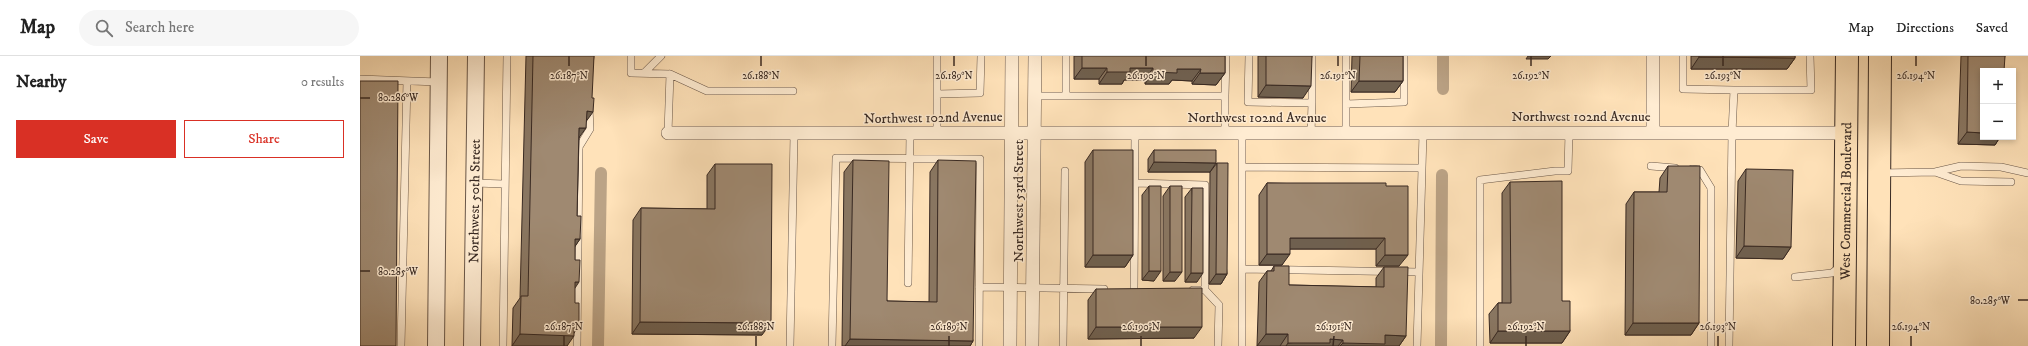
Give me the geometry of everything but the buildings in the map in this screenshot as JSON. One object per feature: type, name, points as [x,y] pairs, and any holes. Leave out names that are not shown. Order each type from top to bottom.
[{"type":"highway","name":"West Commercial Boulevard","points":[[1844,346],[1847,56]]},
{"type":"highway","points":[[1878,346],[1880,56]]},
{"type":"street","points":[[436,346],[439,56]]},
{"type":"street","name":"Northwest 50th Street","points":[[472,346],[476,56]]},
{"type":"street","name":"Northwest 53rd Street","points":[[1010,346],[1012,56]]},
{"type":"street","name":"Northwest 53rd Street","points":[[1032,346],[1035,56]]},
{"type":"street","points":[[1653,56],[1653,132]]},
{"type":"street","name":"Northwest 102nd Avenue","points":[[668,133],[794,135],[1034,132],[1847,133]]},
{"type":"lane","points":[[503,346],[504,184],[507,56]]},
{"type":"lane","points":[[631,56],[631,73],[670,74],[707,91],[793,91]]},
{"type":"lane","points":[[644,73],[661,56]]},
{"type":"lane","points":[[937,56],[937,134]]},
{"type":"lane","points":[[937,94],[980,93],[981,56]]},
{"type":"lane","points":[[1066,56],[1066,96]]},
{"type":"lane","points":[[1225,133],[1226,56]]},
{"type":"lane","points":[[1249,56],[1248,102],[1312,103]]},
{"type":"lane","points":[[1311,133],[1312,56]]},
{"type":"lane","points":[[1346,56],[1346,133]]},
{"type":"lane","points":[[1346,104],[1404,102],[1404,56]]},
{"type":"lane","points":[[1683,56],[1683,89],[1811,90],[1810,56]]},
{"type":"lane","points":[[668,133],[670,74]]},
{"type":"lane","points":[[360,79],[438,82]]},
{"type":"lane","points":[[401,346],[407,81]]},
{"type":"lane","points":[[1729,346],[1734,90]]},
{"type":"lane","points":[[1035,96],[1225,96]]},
{"type":"lane","points":[[577,346],[579,147],[590,129],[589,100]]},
{"type":"lane","points":[[1480,346],[1480,180],[1555,170],[1568,171],[1569,132]]},
{"type":"lane","points":[[1135,133],[1135,184],[1131,289],[1142,290]]},
{"type":"lane","points":[[1242,133],[1242,346]]},
{"type":"lane","points":[[1417,346],[1423,133]]},
{"type":"lane","points":[[908,283],[910,134]]},
{"type":"lane","points":[[790,346],[794,135]]},
{"type":"lane","points":[[832,346],[836,158],[980,159],[979,346]]},
{"type":"lane","points":[[1651,166],[1700,170],[1711,188],[1710,346]]},
{"type":"lane","points":[[1879,173],[1935,172],[1961,166],[2001,167],[2028,172]]},
{"type":"lane","points":[[1242,167],[1422,168]]},
{"type":"lane","points":[[1063,346],[1065,171]]},
{"type":"lane","points":[[1935,172],[1961,181],[2011,182]]},
{"type":"lane","points":[[475,183],[504,184]]},
{"type":"lane","points":[[1135,184],[1205,185],[1205,290],[1219,305],[1218,346]]},
{"type":"lane","points":[[1795,277],[1832,273],[1846,263]]},
{"type":"lane","points":[[1242,269],[1419,272]]},
{"type":"lane","points":[[979,287],[1109,289]]},
{"type":"lane","points":[[1189,290],[1205,290]]},
{"type":"waterway","points":[[1443,56],[1443,89]]},
{"type":"waterway","points":[[598,346],[601,173]]},
{"type":"waterway","points":[[1441,346],[1442,175]]}]
